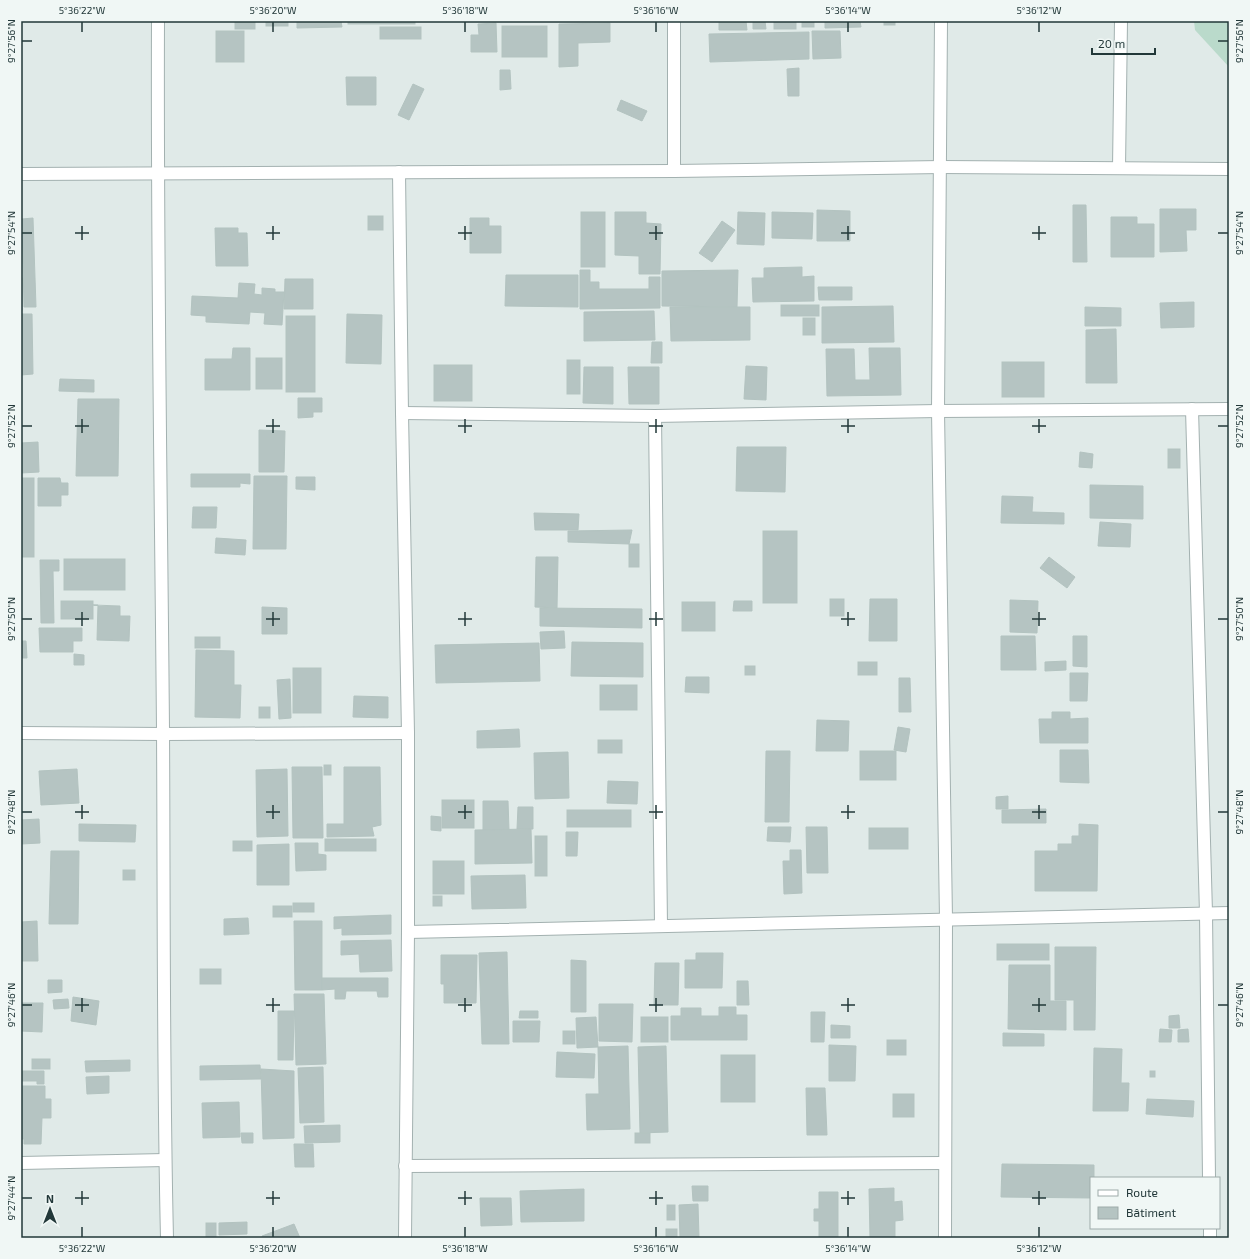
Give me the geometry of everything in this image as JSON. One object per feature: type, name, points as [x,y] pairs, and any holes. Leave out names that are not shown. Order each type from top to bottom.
[{"type":"street","points":[[158,21],[165,1160],[167,1238]]},
{"type":"street","points":[[674,21],[674,171]]},
{"type":"street","points":[[941,21],[938,412],[946,919],[944,1163],[945,1238]]},
{"type":"street","points":[[1119,168],[1120,21]]},
{"type":"street","points":[[21,174],[674,171],[941,168],[1229,169]]},
{"type":"street","points":[[400,172],[402,413],[408,733],[405,1238]]},
{"type":"street","points":[[1192,409],[1206,914],[1209,1177]]},
{"type":"street","points":[[402,413],[655,416],[1229,409]]},
{"type":"street","points":[[655,416],[661,925]]},
{"type":"street","points":[[21,733],[408,733]]},
{"type":"street","points":[[408,932],[1229,913]]},
{"type":"street","points":[[21,1163],[165,1160]]},
{"type":"street","points":[[405,1166],[944,1163]]},
{"type":"green space","points":[[1194,21],[1229,21],[1229,67],[1195,30]]},
{"type":"building","points":[[235,21],[255,21],[255,29],[235,29]]},
{"type":"building","points":[[266,21],[288,21],[288,26],[266,26]]},
{"type":"building","points":[[297,21],[341,21],[342,27],[297,28]]},
{"type":"building","points":[[348,21],[415,21],[415,24],[348,24]]},
{"type":"building","points":[[719,21],[746,21],[747,30],[719,30]]},
{"type":"building","points":[[753,21],[765,21],[766,29],[753,29]]},
{"type":"building","points":[[774,21],[796,21],[796,29],[774,29]]},
{"type":"building","points":[[802,21],[814,21],[814,27],[802,27]]},
{"type":"building","points":[[825,21],[860,21],[861,27],[825,28]]},
{"type":"building","points":[[884,21],[895,21],[895,25],[884,25]]},
{"type":"building","points":[[496,23],[497,52],[471,52],[471,35],[479,35],[478,24]]},
{"type":"building","points":[[610,23],[610,42],[578,43],[578,66],[559,67],[559,24]]},
{"type":"building","points":[[502,26],[547,26],[547,57],[502,57]]},
{"type":"building","points":[[380,27],[421,27],[421,39],[380,39]]},
{"type":"building","points":[[216,31],[244,31],[244,62],[216,62]]},
{"type":"building","points":[[812,31],[840,31],[841,58],[813,59]]},
{"type":"building","points":[[809,32],[809,59],[710,62],[709,34]]},
{"type":"building","points":[[799,68],[799,96],[788,96],[787,69]]},
{"type":"building","points":[[500,70],[510,70],[511,89],[500,90]]},
{"type":"building","points":[[346,77],[376,77],[376,105],[347,105]]},
{"type":"building","points":[[413,84],[424,89],[409,120],[398,115]]},
{"type":"building","points":[[621,100],[647,111],[642,121],[617,110]]},
{"type":"building","points":[[1073,205],[1086,205],[1087,262],[1073,262]]},
{"type":"building","points":[[1160,209],[1196,209],[1196,230],[1186,230],[1187,251],[1160,252]]},
{"type":"building","points":[[817,210],[850,211],[850,241],[817,241]]},
{"type":"building","points":[[581,212],[605,212],[605,267],[581,267]]},
{"type":"building","points":[[615,212],[646,212],[646,223],[661,224],[660,274],[639,274],[639,256],[615,255]]},
{"type":"building","points":[[738,212],[765,213],[764,245],[737,244]]},
{"type":"building","points":[[772,212],[813,213],[812,239],[772,238]]},
{"type":"building","points":[[368,216],[383,216],[383,230],[368,230]]},
{"type":"building","points":[[1111,217],[1137,217],[1137,224],[1154,224],[1154,257],[1111,257]]},
{"type":"building","points":[[33,218],[36,307],[24,307],[22,219]]},
{"type":"building","points":[[470,218],[489,218],[489,226],[501,226],[501,253],[470,253]]},
{"type":"building","points":[[722,221],[735,230],[712,262],[699,253]]},
{"type":"building","points":[[215,228],[238,228],[238,233],[247,233],[248,266],[216,266]]},
{"type":"building","points":[[802,267],[802,277],[814,276],[814,301],[753,302],[752,278],[764,278],[764,268]]},
{"type":"building","points":[[580,270],[590,270],[590,282],[599,282],[599,289],[649,289],[649,277],[660,277],[660,308],[580,309]]},
{"type":"building","points":[[738,270],[737,307],[662,306],[662,271]]},
{"type":"building","points":[[506,275],[578,275],[578,307],[505,306]]},
{"type":"building","points":[[22,278],[22,310],[21,310]]},
{"type":"building","points":[[285,279],[313,279],[313,309],[284,309]]},
{"type":"building","points":[[239,283],[255,284],[254,294],[262,295],[262,288],[275,289],[275,292],[284,292],[282,325],[264,324],[265,313],[250,312],[249,324],[206,322],[206,316],[191,315],[192,296],[238,298]]},
{"type":"building","points":[[818,287],[852,287],[852,300],[819,300]]},
{"type":"building","points":[[1194,302],[1194,327],[1161,328],[1160,303]]},
{"type":"building","points":[[781,305],[819,305],[819,316],[781,316]]},
{"type":"building","points":[[893,306],[894,342],[822,343],[822,307]]},
{"type":"building","points":[[670,307],[750,307],[750,340],[671,341]]},
{"type":"building","points":[[1085,307],[1121,308],[1121,326],[1085,326]]},
{"type":"building","points":[[654,311],[655,340],[584,341],[584,312]]},
{"type":"building","points":[[21,314],[32,314],[33,374],[21,375]]},
{"type":"building","points":[[347,314],[382,315],[381,364],[346,363]]},
{"type":"building","points":[[286,316],[315,316],[315,392],[286,392]]},
{"type":"building","points":[[803,318],[815,318],[815,335],[803,335]]},
{"type":"building","points":[[1116,329],[1117,383],[1086,383],[1086,330]]},
{"type":"building","points":[[652,342],[662,342],[662,363],[651,363]]},
{"type":"building","points":[[233,348],[250,348],[250,390],[205,390],[205,359],[232,359]]},
{"type":"building","points":[[869,348],[900,348],[901,395],[827,396],[826,349],[854,349],[855,380],[870,380]]},
{"type":"building","points":[[256,358],[282,358],[282,389],[256,389]]},
{"type":"building","points":[[567,360],[580,360],[580,394],[567,394]]},
{"type":"building","points":[[1002,362],[1044,362],[1044,397],[1002,397]]},
{"type":"building","points":[[434,365],[472,365],[472,401],[434,401]]},
{"type":"building","points":[[746,366],[767,367],[766,400],[744,399]]},
{"type":"building","points":[[584,367],[613,367],[613,404],[583,403]]},
{"type":"building","points":[[628,367],[659,367],[659,404],[629,404]]},
{"type":"building","points":[[60,379],[94,380],[94,392],[59,391]]},
{"type":"building","points":[[298,398],[322,398],[322,412],[313,412],[313,417],[298,418]]},
{"type":"building","points":[[78,399],[119,399],[118,476],[76,476]]},
{"type":"building","points":[[259,430],[285,431],[284,472],[259,472]]},
{"type":"building","points":[[38,442],[39,472],[21,473],[21,443]]},
{"type":"building","points":[[737,447],[786,447],[785,492],[736,491]]},
{"type":"building","points":[[1168,449],[1180,449],[1180,468],[1168,468]]},
{"type":"building","points":[[1080,452],[1093,454],[1092,468],[1079,467]]},
{"type":"building","points":[[191,474],[250,474],[250,484],[240,483],[240,487],[191,487]]},
{"type":"building","points":[[254,476],[287,476],[286,549],[253,549]]},
{"type":"building","points":[[296,477],[315,477],[315,490],[296,489]]},
{"type":"building","points":[[21,478],[34,478],[34,557],[21,557]]},
{"type":"building","points":[[38,478],[60,478],[61,483],[68,483],[68,495],[61,495],[61,506],[38,506]]},
{"type":"building","points":[[1090,485],[1143,486],[1143,519],[1090,518]]},
{"type":"building","points":[[1002,496],[1033,497],[1032,512],[1064,513],[1064,524],[1001,523]]},
{"type":"building","points":[[193,507],[217,507],[216,528],[192,528]]},
{"type":"building","points":[[534,513],[579,514],[578,530],[535,530]]},
{"type":"building","points":[[1100,522],[1131,524],[1130,547],[1098,546]]},
{"type":"building","points":[[632,530],[629,544],[568,542],[568,531]]},
{"type":"building","points":[[763,531],[797,531],[797,603],[763,603]]},
{"type":"building","points":[[216,538],[246,540],[245,555],[215,553]]},
{"type":"building","points":[[629,544],[639,544],[639,567],[629,567]]},
{"type":"building","points":[[536,557],[558,557],[557,608],[535,607]]},
{"type":"building","points":[[1049,557],[1075,577],[1067,588],[1040,568]]},
{"type":"building","points":[[64,559],[125,559],[125,590],[64,590]]},
{"type":"building","points":[[40,560],[59,560],[59,571],[53,571],[54,623],[41,623]]},
{"type":"building","points":[[830,599],[844,599],[844,616],[830,616]]},
{"type":"building","points":[[870,599],[897,599],[897,641],[869,641]]},
{"type":"building","points":[[1010,600],[1038,601],[1037,633],[1010,632]]},
{"type":"building","points":[[61,601],[93,601],[93,619],[61,619]]},
{"type":"building","points":[[734,601],[752,601],[752,611],[733,611]]},
{"type":"building","points":[[682,602],[715,602],[715,631],[682,631]]},
{"type":"building","points":[[98,605],[120,606],[120,616],[130,616],[129,641],[97,640]]},
{"type":"building","points":[[262,607],[287,608],[287,634],[262,634]]},
{"type":"building","points":[[540,608],[642,609],[642,628],[540,626]]},
{"type":"building","points":[[39,628],[82,628],[82,641],[73,641],[73,652],[40,652]]},
{"type":"building","points":[[564,631],[565,648],[541,649],[540,632]]},
{"type":"building","points":[[1001,636],[1035,636],[1036,670],[1001,670]]},
{"type":"building","points":[[1073,636],[1087,636],[1087,667],[1073,666]]},
{"type":"building","points":[[195,637],[220,637],[220,648],[195,648]]},
{"type":"building","points":[[21,641],[26,641],[27,658],[21,658]]},
{"type":"building","points":[[572,642],[643,643],[643,677],[571,676]]},
{"type":"building","points":[[539,643],[540,681],[436,683],[435,645]]},
{"type":"building","points":[[196,650],[234,651],[234,685],[241,685],[240,718],[195,717]]},
{"type":"building","points":[[74,654],[84,655],[84,665],[74,665]]},
{"type":"building","points":[[1066,661],[1066,670],[1045,671],[1045,662]]},
{"type":"building","points":[[858,662],[877,662],[877,675],[858,675]]},
{"type":"building","points":[[745,666],[755,666],[755,675],[745,675]]},
{"type":"building","points":[[293,668],[321,668],[321,713],[293,713]]},
{"type":"building","points":[[1070,673],[1088,673],[1087,701],[1070,701]]},
{"type":"building","points":[[686,677],[709,677],[709,693],[685,692]]},
{"type":"building","points":[[899,678],[910,678],[911,712],[899,712]]},
{"type":"building","points":[[290,679],[291,718],[279,719],[277,680]]},
{"type":"building","points":[[600,685],[637,685],[637,710],[600,710]]},
{"type":"building","points":[[354,696],[388,697],[388,718],[353,717]]},
{"type":"building","points":[[259,707],[270,707],[270,718],[259,718]]},
{"type":"building","points":[[1052,712],[1070,712],[1070,719],[1088,718],[1088,743],[1040,743],[1039,719],[1052,719]]},
{"type":"building","points":[[817,720],[849,721],[848,751],[816,751]]},
{"type":"building","points":[[898,727],[910,729],[906,752],[894,750]]},
{"type":"building","points":[[519,729],[520,747],[477,748],[477,731]]},
{"type":"building","points":[[598,740],[622,740],[622,753],[598,753]]},
{"type":"building","points":[[1060,750],[1088,750],[1089,783],[1060,782]]},
{"type":"building","points":[[766,751],[790,751],[789,822],[765,822]]},
{"type":"building","points":[[860,751],[896,751],[896,780],[860,780]]},
{"type":"building","points":[[568,752],[569,798],[535,799],[534,753]]},
{"type":"building","points":[[324,765],[331,765],[331,775],[324,775]]},
{"type":"building","points":[[292,767],[322,767],[323,838],[293,838]]},
{"type":"building","points":[[344,767],[380,767],[381,825],[372,827],[374,836],[327,837],[327,824],[344,824]]},
{"type":"building","points":[[77,769],[79,803],[41,805],[39,771]]},
{"type":"building","points":[[287,769],[288,836],[257,837],[256,770]]},
{"type":"building","points":[[608,781],[638,782],[637,804],[607,803]]},
{"type":"building","points":[[1008,796],[1008,809],[996,809],[996,797]]},
{"type":"building","points":[[442,800],[474,800],[474,828],[442,828]]},
{"type":"building","points":[[483,801],[508,801],[509,830],[483,830]]},
{"type":"building","points":[[518,807],[533,807],[533,829],[517,829]]},
{"type":"building","points":[[1046,809],[1046,823],[1002,823],[1002,810]]},
{"type":"building","points":[[567,810],[631,810],[631,827],[567,827]]},
{"type":"building","points":[[431,816],[441,817],[441,831],[431,830]]},
{"type":"building","points":[[39,819],[40,843],[21,844],[21,820]]},
{"type":"building","points":[[79,824],[136,825],[135,842],[79,841]]},
{"type":"building","points":[[1079,824],[1098,825],[1097,891],[1035,891],[1035,851],[1058,851],[1058,844],[1072,844],[1072,836],[1079,836]]},
{"type":"building","points":[[768,827],[791,827],[790,842],[767,841]]},
{"type":"building","points":[[806,827],[827,827],[828,873],[807,873]]},
{"type":"building","points":[[869,828],[908,828],[908,849],[869,849]]},
{"type":"building","points":[[531,829],[532,863],[475,864],[475,830]]},
{"type":"building","points":[[566,832],[578,832],[577,856],[566,856]]},
{"type":"building","points":[[535,836],[547,836],[547,876],[535,876]]},
{"type":"building","points":[[325,839],[376,839],[376,851],[325,851]]},
{"type":"building","points":[[233,841],[252,841],[252,851],[233,851]]},
{"type":"building","points":[[295,843],[318,843],[318,854],[326,855],[326,870],[296,871]]},
{"type":"building","points":[[289,844],[289,885],[257,885],[257,845]]},
{"type":"building","points":[[790,850],[801,850],[802,893],[784,894],[783,861],[790,861]]},
{"type":"building","points":[[51,851],[79,851],[78,924],[49,924]]},
{"type":"building","points":[[433,861],[464,861],[464,894],[433,894]]},
{"type":"building","points":[[123,870],[135,870],[135,880],[123,880]]},
{"type":"building","points":[[525,875],[526,908],[472,909],[471,876]]},
{"type":"building","points":[[433,896],[442,896],[442,906],[433,906]]},
{"type":"building","points":[[293,903],[314,903],[314,912],[293,912]]},
{"type":"building","points":[[273,906],[292,906],[292,917],[273,917]]},
{"type":"building","points":[[391,915],[391,934],[342,935],[342,928],[334,929],[334,917]]},
{"type":"building","points":[[248,918],[249,934],[224,935],[224,919]]},
{"type":"building","points":[[37,921],[38,961],[21,961],[21,922]]},
{"type":"building","points":[[294,921],[322,921],[322,990],[295,990]]},
{"type":"building","points":[[391,940],[392,971],[360,972],[359,954],[341,955],[341,941]]},
{"type":"building","points":[[997,944],[1049,944],[1049,960],[997,960]]},
{"type":"building","points":[[1055,947],[1096,947],[1095,1030],[1074,1030],[1074,1000],[1055,1000]]},
{"type":"building","points":[[507,952],[509,1044],[482,1044],[479,953]]},
{"type":"building","points":[[696,953],[723,953],[722,988],[685,988],[685,960],[696,960]]},
{"type":"building","points":[[441,955],[477,955],[476,1003],[444,1003],[444,984],[441,984]]},
{"type":"building","points":[[571,960],[586,961],[586,1012],[571,1012]]},
{"type":"building","points":[[655,963],[679,963],[678,1005],[654,1005]]},
{"type":"building","points":[[1009,965],[1050,965],[1050,1001],[1066,1001],[1066,1030],[1008,1029]]},
{"type":"building","points":[[200,969],[221,969],[221,984],[200,984]]},
{"type":"building","points":[[322,978],[388,978],[388,997],[378,997],[377,991],[346,991],[345,999],[335,999],[335,989],[322,990]]},
{"type":"building","points":[[48,980],[62,980],[62,992],[48,993]]},
{"type":"building","points":[[737,981],[748,981],[749,1005],[737,1005]]},
{"type":"building","points":[[294,994],[324,994],[326,1064],[296,1065]]},
{"type":"building","points":[[73,997],[99,1001],[96,1025],[71,1021]]},
{"type":"building","points":[[68,999],[69,1008],[54,1009],[53,1000]]},
{"type":"building","points":[[21,1003],[43,1003],[42,1032],[21,1031]]},
{"type":"building","points":[[599,1004],[633,1004],[632,1042],[599,1041]]},
{"type":"building","points":[[719,1007],[736,1007],[736,1015],[747,1015],[747,1040],[671,1040],[671,1016],[681,1016],[681,1008],[701,1008],[701,1016],[719,1016]]},
{"type":"building","points":[[278,1011],[294,1011],[293,1060],[278,1060]]},
{"type":"building","points":[[520,1011],[538,1011],[538,1018],[519,1018]]},
{"type":"building","points":[[811,1012],[825,1012],[824,1042],[811,1042]]},
{"type":"building","points":[[1179,1015],[1180,1028],[1169,1028],[1169,1016]]},
{"type":"building","points":[[596,1017],[598,1047],[577,1048],[576,1018]]},
{"type":"building","points":[[641,1017],[668,1017],[668,1042],[641,1042]]},
{"type":"building","points":[[513,1021],[540,1021],[539,1042],[513,1042]]},
{"type":"building","points":[[831,1025],[850,1026],[850,1038],[831,1038]]},
{"type":"building","points":[[1160,1029],[1172,1030],[1171,1042],[1159,1042]]},
{"type":"building","points":[[1188,1029],[1189,1042],[1178,1042],[1178,1030]]},
{"type":"building","points":[[563,1031],[575,1031],[575,1044],[563,1044]]},
{"type":"building","points":[[1003,1033],[1044,1034],[1044,1046],[1003,1046]]},
{"type":"building","points":[[887,1040],[906,1040],[906,1055],[887,1055]]},
{"type":"building","points":[[829,1045],[856,1046],[855,1081],[829,1081]]},
{"type":"building","points":[[628,1046],[630,1129],[587,1130],[586,1094],[599,1094],[598,1047]]},
{"type":"building","points":[[666,1046],[668,1132],[640,1133],[638,1047]]},
{"type":"building","points":[[1094,1048],[1122,1049],[1121,1083],[1129,1083],[1128,1111],[1093,1111]]},
{"type":"building","points":[[557,1052],[595,1054],[594,1078],[556,1077]]},
{"type":"building","points":[[721,1055],[755,1055],[755,1102],[721,1102]]},
{"type":"building","points":[[32,1059],[50,1059],[50,1069],[32,1069]]},
{"type":"building","points":[[130,1060],[130,1071],[86,1072],[85,1061]]},
{"type":"building","points":[[260,1065],[261,1079],[200,1080],[200,1066]]},
{"type":"building","points":[[323,1067],[324,1122],[300,1123],[298,1068]]},
{"type":"building","points":[[261,1069],[294,1071],[294,1138],[263,1139]]},
{"type":"building","points":[[21,1071],[44,1071],[44,1084],[37,1084],[37,1081],[21,1081]]},
{"type":"building","points":[[1150,1071],[1155,1071],[1155,1077],[1150,1077]]},
{"type":"building","points":[[109,1076],[109,1093],[87,1094],[86,1077]]},
{"type":"building","points":[[21,1086],[45,1086],[45,1099],[51,1099],[51,1118],[42,1118],[41,1144],[24,1144],[24,1139],[21,1139]]},
{"type":"building","points":[[806,1088],[825,1088],[827,1135],[807,1135]]},
{"type":"building","points":[[893,1094],[914,1094],[914,1117],[893,1117]]},
{"type":"building","points":[[1147,1099],[1194,1101],[1193,1117],[1146,1114]]},
{"type":"building","points":[[239,1102],[240,1137],[203,1138],[202,1103]]},
{"type":"building","points":[[340,1125],[340,1142],[305,1143],[304,1126]]},
{"type":"building","points":[[241,1133],[253,1133],[253,1143],[242,1143]]},
{"type":"building","points":[[635,1133],[650,1133],[650,1143],[635,1143]]},
{"type":"building","points":[[294,1144],[313,1144],[314,1167],[295,1167]]},
{"type":"building","points":[[1002,1164],[1094,1165],[1094,1177],[1090,1177],[1090,1198],[1001,1197]]},
{"type":"building","points":[[692,1186],[708,1186],[708,1201],[693,1201]]},
{"type":"building","points":[[894,1188],[894,1202],[902,1201],[903,1220],[895,1221],[895,1238],[870,1238],[869,1189]]},
{"type":"building","points":[[584,1189],[584,1221],[521,1222],[520,1191]]},
{"type":"building","points":[[819,1192],[838,1192],[838,1238],[819,1238],[819,1221],[814,1221],[814,1209],[819,1209]]},
{"type":"building","points":[[480,1198],[511,1198],[512,1225],[481,1226]]},
{"type":"building","points":[[698,1204],[699,1238],[680,1238],[679,1205]]},
{"type":"building","points":[[667,1205],[675,1205],[675,1220],[667,1220]]},
{"type":"building","points":[[247,1222],[247,1234],[219,1235],[219,1223]]},
{"type":"building","points":[[206,1223],[216,1223],[216,1238],[206,1238]]},
{"type":"building","points":[[294,1224],[300,1238],[263,1238],[262,1236]]},
{"type":"building","points":[[666,1229],[677,1229],[677,1238],[666,1238]]}]
